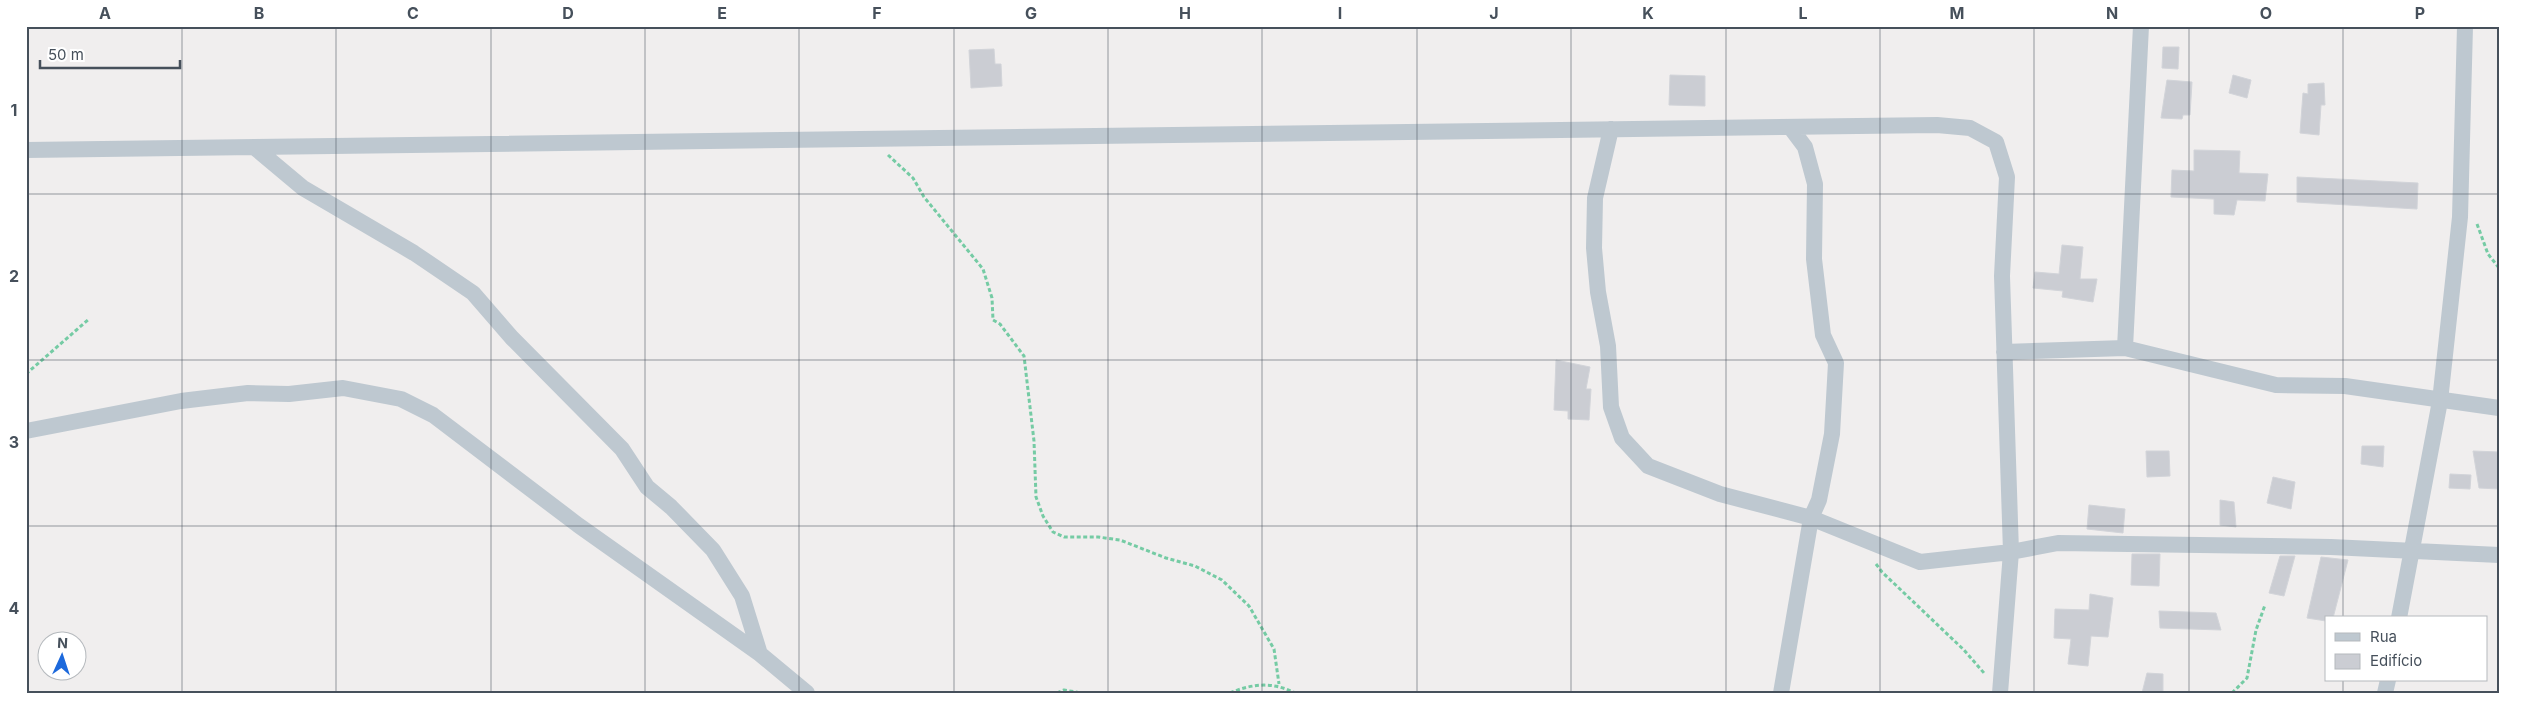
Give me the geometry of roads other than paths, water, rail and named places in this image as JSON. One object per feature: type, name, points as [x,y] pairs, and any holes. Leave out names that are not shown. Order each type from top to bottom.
[{"type":"street","points":[[2125,348],[2141,26]]},
{"type":"street","points":[[2399,616],[2440,401],[2460,217],[2465,26]]},
{"type":"street","points":[[26,150],[1937,125],[1970,128],[1996,142],[2006,177],[2002,276],[2011,552],[2000,692]]},
{"type":"street","points":[[1781,693],[1811,518],[1819,500],[1832,434],[1836,363],[1823,335],[1814,259],[1815,184],[1806,147],[1790,127]]},
{"type":"street","points":[[1611,130],[1595,198],[1594,248],[1598,292],[1608,346],[1611,407],[1622,438],[1648,466],[1720,494],[1811,518],[1920,562],[2011,552],[2058,543],[2411,551],[2499,555]]},
{"type":"street","points":[[254,147],[303,188],[414,253],[473,293],[512,338],[622,449],[646,487],[671,507],[713,550],[742,596],[760,654]]},
{"type":"street","points":[[2004,352],[2125,348],[2276,385],[2345,386],[2499,408]]},
{"type":"street","points":[[26,431],[181,401],[248,393],[289,394],[343,388],[401,399],[433,415],[578,525],[760,654],[807,693]]}]
